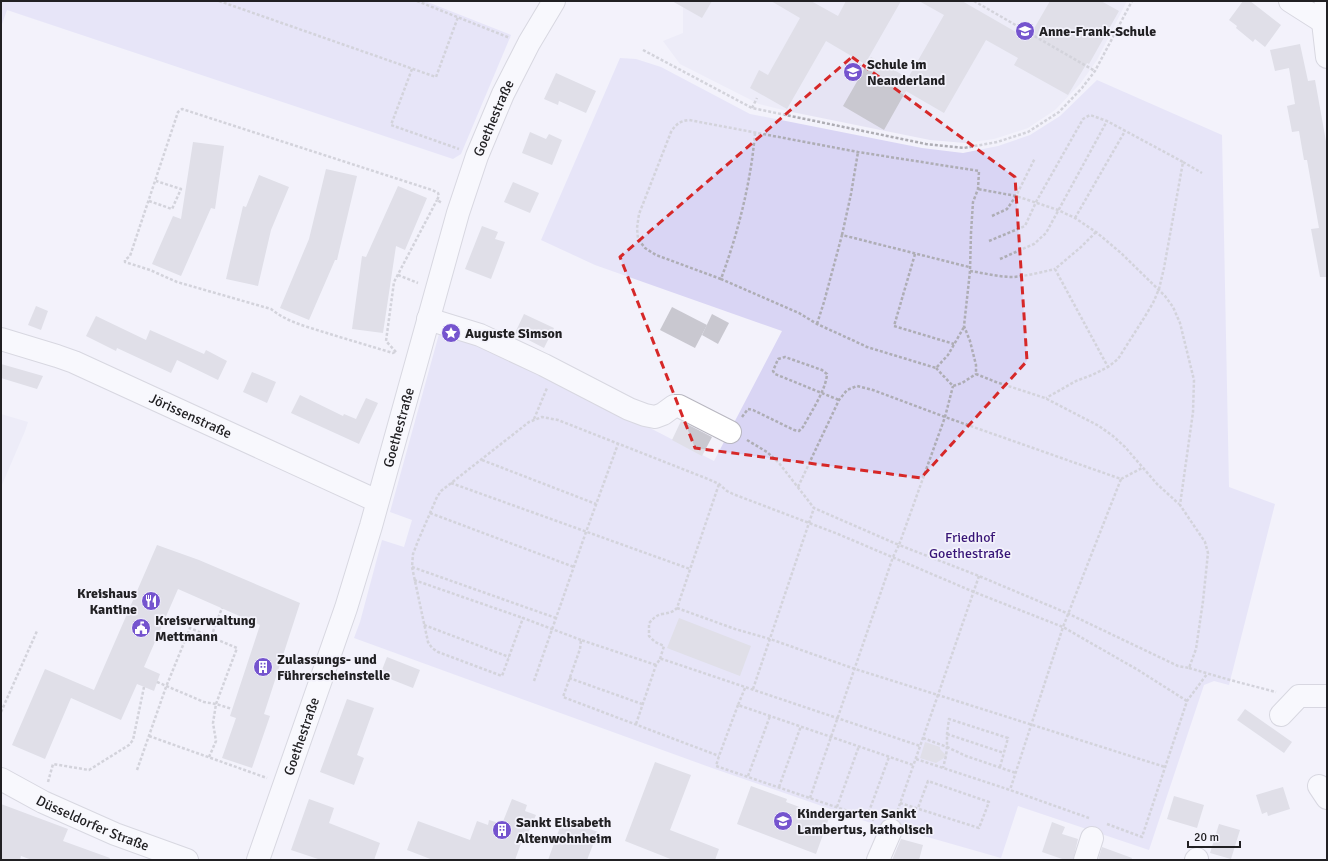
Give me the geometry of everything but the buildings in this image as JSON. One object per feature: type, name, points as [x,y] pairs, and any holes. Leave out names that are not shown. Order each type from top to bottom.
[{"type":"street","name":"Goethestraße","points":[[258,860],[346,608],[458,213],[477,156],[503,94],[527,46],[554,1]]},
{"type":"street","points":[[1290,1],[1323,22]]},
{"type":"street","points":[[1326,1],[1323,22],[1327,57]]},
{"type":"street","points":[[428,319],[480,335],[544,365],[629,409],[655,417],[663,414],[674,406],[679,406],[732,432]]},
{"type":"street","name":"Jörissenstraße","points":[[1,339],[74,362],[377,501]]},
{"type":"street","points":[[1281,715],[1299,696],[1327,696]]},
{"type":"street","name":"Düsseldorfer Straße","points":[[1,779],[44,802],[115,834],[187,860]]},
{"type":"street","points":[[1085,860],[1096,827]]},
{"type":"street","points":[[878,860],[891,828]]},
{"type":"path","points":[[219,1],[436,77],[458,17]]},
{"type":"path","points":[[417,1],[527,46]]},
{"type":"path","points":[[974,1],[1094,71]]},
{"type":"path","points":[[643,50],[752,108],[926,144],[964,148],[997,142],[1028,132],[1059,112],[1082,88],[1094,71],[1132,1]]},
{"type":"path","points":[[412,69],[392,125],[477,156]]},
{"type":"path","points":[[752,108],[757,98]]},
{"type":"path","points":[[395,352],[393,353],[379,349],[306,326],[278,315],[271,309],[177,282],[150,270],[125,262],[125,260],[130,256],[178,112],[182,109],[438,193],[439,196],[394,282],[386,341],[413,373]]},
{"type":"path","points":[[989,241],[1025,226],[1036,202],[1082,119],[1090,115],[1107,121],[1202,173]]},
{"type":"path","points":[[936,368],[948,354],[964,326],[970,271],[969,267],[974,202],[978,189],[979,171],[858,152],[689,120],[682,121],[676,125],[671,132],[639,214],[637,228],[638,239],[645,248],[656,255],[721,279],[799,313],[817,324],[868,346],[936,368],[953,386]]},
{"type":"path","points":[[1000,259],[1034,244],[1046,233],[1107,121]]},
{"type":"path","points":[[1075,218],[1125,131]]},
{"type":"path","points":[[721,279],[740,215],[754,149],[755,133]]},
{"type":"path","points":[[817,324],[842,235],[858,152]]},
{"type":"path","points":[[992,216],[1007,209],[1016,196],[1035,158]]},
{"type":"path","points":[[1045,398],[1076,381],[1108,367],[1118,359],[1153,303],[1159,289],[1164,268],[1183,162]]},
{"type":"path","points":[[149,201],[172,209],[181,189],[156,181]]},
{"type":"path","points":[[978,189],[1016,196],[1058,210],[1075,218],[1096,232],[1122,253],[1159,289],[1173,307],[1180,323],[1194,380],[1193,412],[1180,505]]},
{"type":"path","points":[[436,200],[458,213]]},
{"type":"path","points":[[970,271],[996,276],[1013,277],[1055,268],[1096,232]]},
{"type":"path","points":[[842,235],[969,267]]},
{"type":"path","points":[[915,254],[894,326],[954,344]]},
{"type":"path","points":[[1055,268],[1108,367]]},
{"type":"path","points":[[398,274],[418,283]]},
{"type":"path","points":[[964,326],[972,347],[976,365],[976,374]]},
{"type":"path","points":[[839,400],[821,392],[775,374],[773,371],[778,359],[784,357],[822,370],[827,374],[827,379],[821,392],[803,427],[800,431],[794,430],[752,410],[748,410],[744,412],[732,432],[767,452],[778,463],[814,508],[899,545],[979,576],[1069,614],[1178,666],[1299,696]]},
{"type":"path","points":[[953,386],[962,384],[976,374]]},
{"type":"path","points":[[976,374],[1045,398],[1099,426],[1125,447],[1142,468],[1180,505],[1204,542],[1208,553],[1196,649],[1189,668]]},
{"type":"path","points":[[534,419],[548,383]]},
{"type":"path","points":[[798,488],[839,400],[847,390],[857,386],[873,390],[1122,479]]},
{"type":"path","points":[[810,798],[893,557],[899,545],[945,417],[953,386]]},
{"type":"path","points":[[523,618],[502,676],[446,655],[432,648],[428,642],[414,580],[412,567],[413,554],[441,491],[534,419],[549,417],[719,484],[726,491],[733,494],[808,522],[974,592],[1063,627],[1138,670],[1187,701]]},
{"type":"path","points":[[534,681],[618,444]]},
{"type":"path","points":[[481,459],[596,504]]},
{"type":"path","points":[[1010,790],[1063,627],[1122,479],[1142,468]]},
{"type":"path","points":[[451,483],[690,569]]},
{"type":"path","points":[[636,724],[664,646],[655,642],[649,636],[649,624],[654,618],[661,614],[672,612],[677,608],[719,484]]},
{"type":"path","points":[[752,689],[814,508]]},
{"type":"path","points":[[430,513],[574,567]]},
{"type":"path","points":[[412,567],[556,618]]},
{"type":"path","points":[[745,688],[716,766],[867,817],[891,828],[979,576]]},
{"type":"path","points":[[414,580],[553,628],[581,640],[656,665]]},
{"type":"path","points":[[211,637],[222,608]]},
{"type":"path","points":[[677,608],[855,669],[1165,767]]},
{"type":"path","points":[[424,624],[508,657]]},
{"type":"path","points":[[137,770],[166,687],[190,628],[237,648],[216,704],[213,723],[216,741],[209,756]]},
{"type":"path","points":[[1,712],[37,631]]},
{"type":"path","points":[[581,640],[580,649],[563,697],[719,756]]},
{"type":"path","points":[[660,659],[920,746]]},
{"type":"path","points":[[916,758],[1010,790],[1096,827],[1142,837],[1187,701],[1207,674]]},
{"type":"path","points":[[569,678],[642,704]]},
{"type":"path","points":[[157,682],[204,702],[232,709]]},
{"type":"path","points":[[53,764],[89,770],[129,745],[133,740],[144,687]]},
{"type":"path","points":[[738,705],[913,765]]},
{"type":"path","points":[[748,776],[770,716]]},
{"type":"path","points":[[943,768],[946,756],[946,734],[949,719],[1008,738],[1000,767]]},
{"type":"path","points":[[779,787],[801,726]]},
{"type":"path","points":[[946,734],[1004,753]]},
{"type":"path","points":[[149,736],[244,769]]},
{"type":"path","points":[[923,738],[966,756],[1016,773]]},
{"type":"path","points":[[837,807],[859,746]]},
{"type":"path","points":[[867,817],[889,757]]},
{"type":"path","points":[[900,802],[918,808],[979,828],[989,802],[928,781],[918,808]]},
{"type":"highlighted area","points":[[852,57],[1015,177],[1027,361],[921,478],[695,448],[620,257]]},
{"type":"shaded area","name":"Schule im Neanderland","points":[[683,1],[1127,1],[1097,60],[1080,84],[1055,110],[1028,128],[994,139],[965,143],[930,140],[759,104],[680,64],[663,41],[683,33]]},
{"type":"shaded area","points":[[1,414],[28,422],[1,487]]},
{"type":"green space","points":[[1,1],[425,1],[511,35],[461,154],[453,159],[7,10],[1,27]]},
{"type":"green space","name":"Friedhof Goethestraße","points":[[620,58],[636,59],[661,67],[750,114],[922,148],[963,153],[998,146],[1030,135],[1060,116],[1097,80],[1222,135],[1229,487],[1275,504],[1229,685],[1214,681],[1204,685],[1149,850],[1018,806],[1001,858],[903,830],[891,830],[712,768],[354,638],[360,622],[382,540],[404,547],[412,520],[390,512],[439,334],[493,347],[714,461],[782,331],[595,265],[541,240]]},
{"type":"place","name":"Anne-Frank-Schule","points":[[1025,31]]},
{"type":"place","name":"Schule im Neanderland","points":[[853,72]]},
{"type":"place","name":"Auguste Simson","points":[[451,333]]},
{"type":"place","name":"Kreishaus Kantine","points":[[151,601]]},
{"type":"place","name":"Kreisverwaltung Mettmann","points":[[141,628]]},
{"type":"place","name":"Zulassungs- und Führerscheinstelle","points":[[263,667]]},
{"type":"place","name":"Kindergarten Sankt Lambertus, katholisch","points":[[783,821]]},
{"type":"place","name":"Sankt Elisabeth Altenwohnheim","points":[[502,830]]}]
